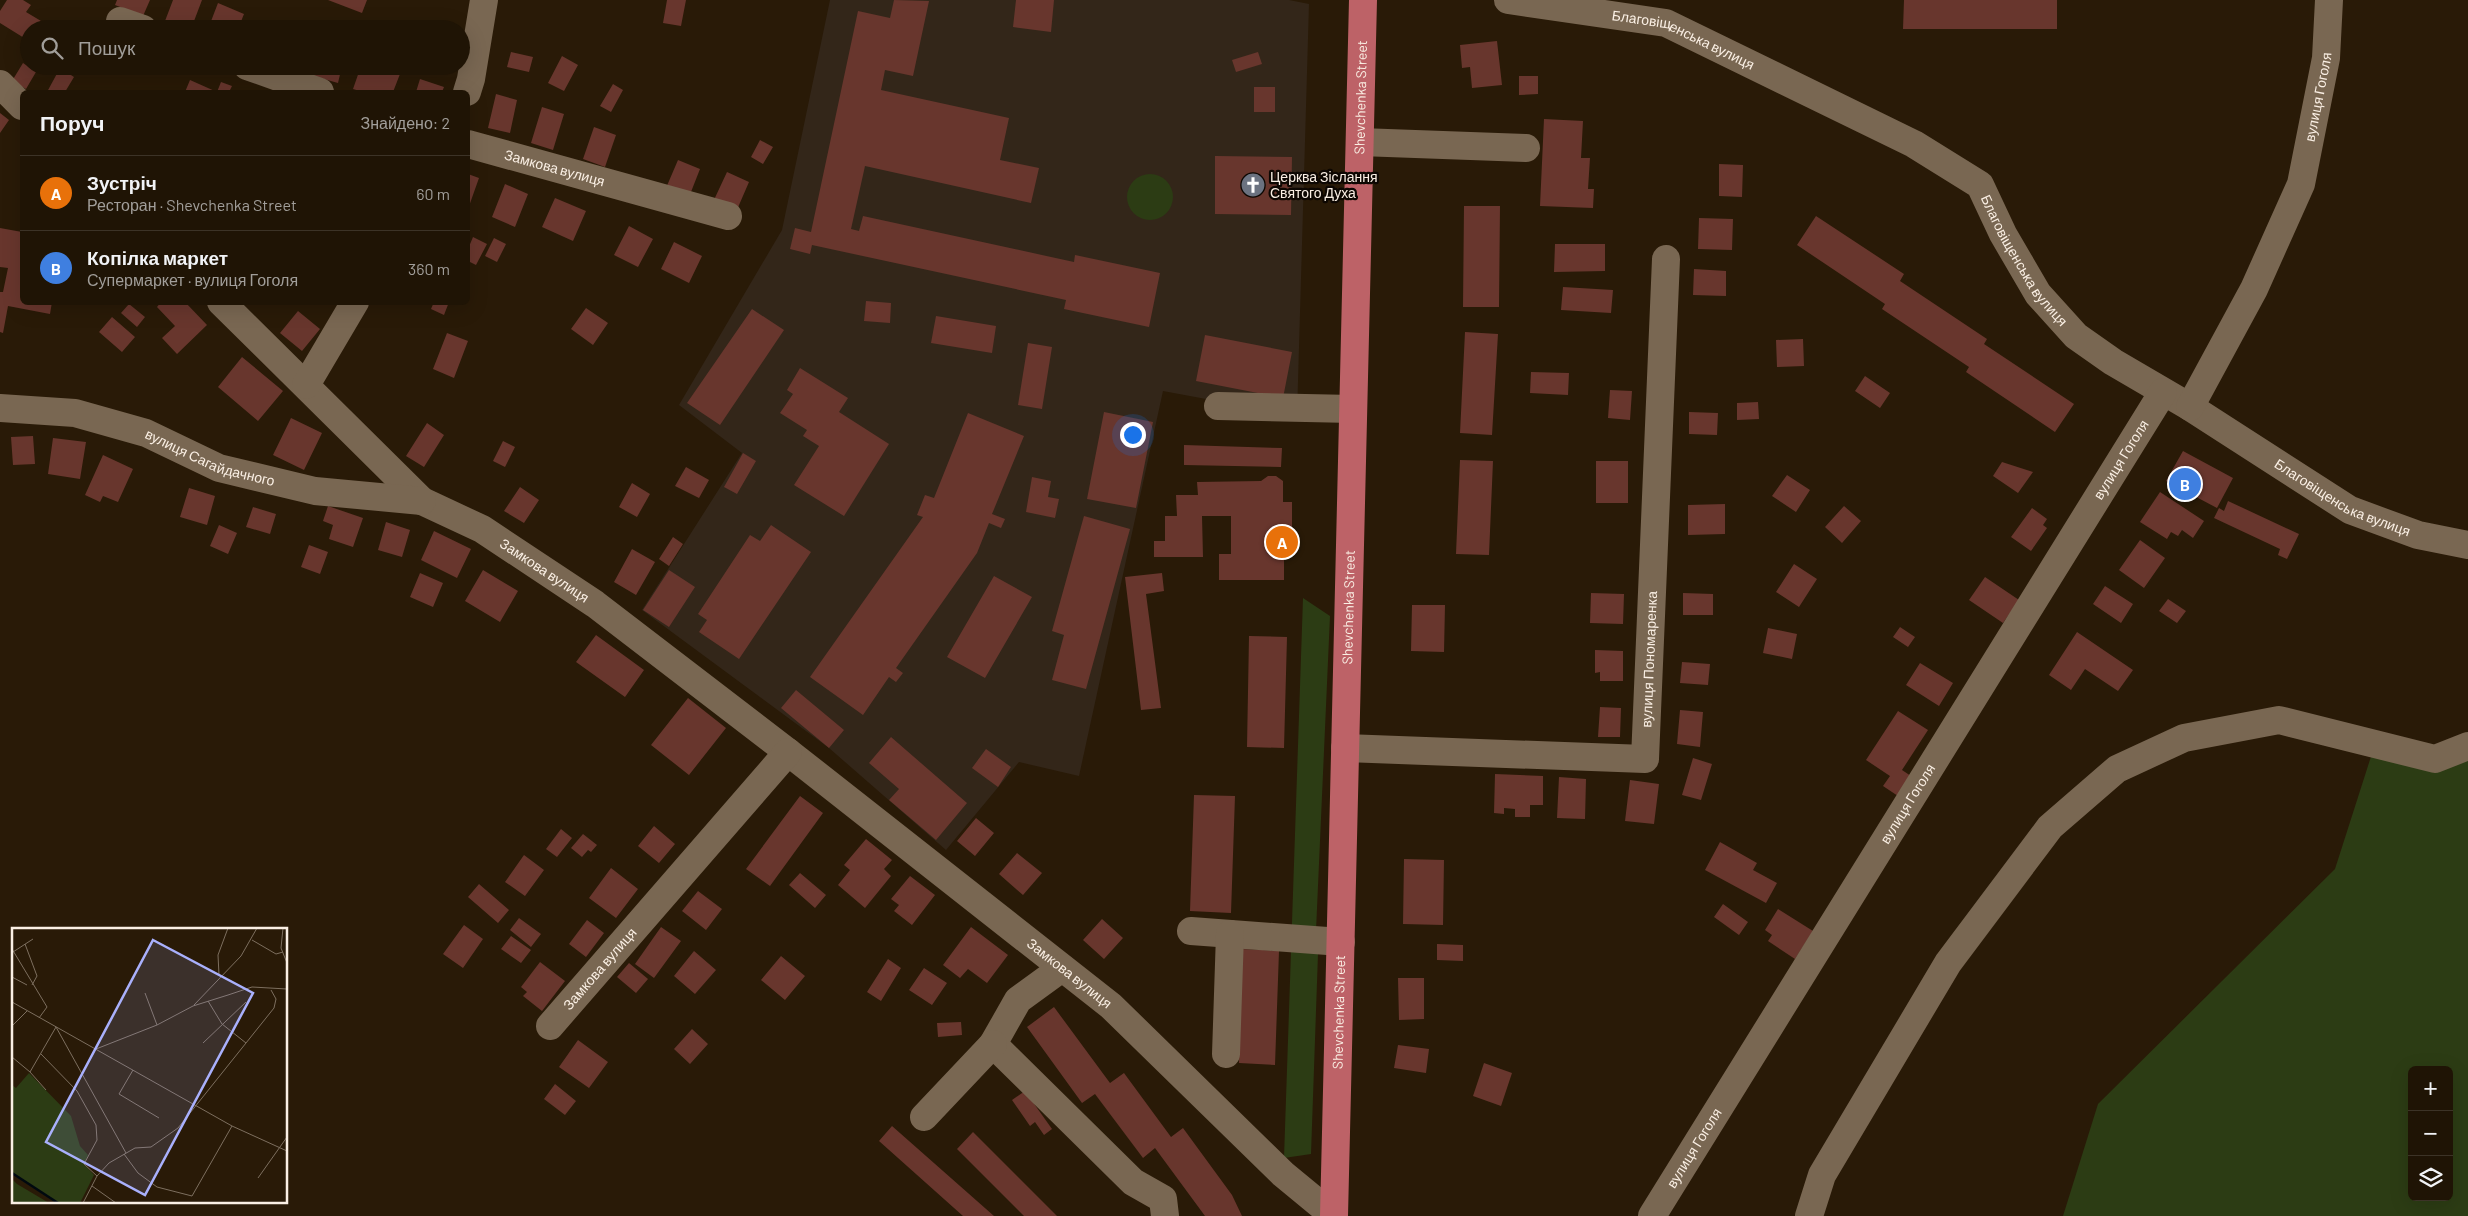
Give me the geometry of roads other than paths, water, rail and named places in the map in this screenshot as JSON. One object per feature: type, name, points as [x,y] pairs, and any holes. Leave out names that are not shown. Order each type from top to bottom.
[{"type":"main road","name":"Shevchenka Street","points":[[1334,1216],[1363,0]]},
{"type":"street","points":[[468,90],[484,0]]},
{"type":"street","name":"Благовіщенська вулиця","points":[[1508,0],[1666,24],[1914,144],[1980,185],[2003,234],[2038,294],[2076,336],[2350,510],[2418,535],[2468,545]]},
{"type":"street","name":"вулиця Гоголя","points":[[2190,407],[2254,289],[2300,184],[2326,58],[2329,0]]},
{"type":"street","points":[[272,75],[314,90]]},
{"type":"street","points":[[0,84],[20,104]]},
{"type":"street","points":[[1360,142],[1526,148]]},
{"type":"street","name":"Замкова вулиця","points":[[470,145],[728,216]]},
{"type":"street","name":"вулиця Пономаренка","points":[[1345,748],[1645,759],[1666,259]]},
{"type":"street","name":"Замкова вулиця","points":[[224,305],[422,501],[482,529],[595,604],[788,752],[1111,1006],[1283,1174],[1334,1216]]},
{"type":"street","points":[[306,385],[353,305]]},
{"type":"street","name":"вулиця Гоголя","points":[[1652,1216],[2163,392]]},
{"type":"street","points":[[1218,406],[1353,409]]},
{"type":"street","name":"вулиця Сагайдачного","points":[[1,410],[75,413],[146,433],[219,468],[314,491],[422,501]]},
{"type":"street","points":[[1809,1216],[1822,1175],[1948,963],[2050,827],[2117,769],[2184,738],[2279,720],[2435,759],[2468,746]]},
{"type":"street","name":"Замкова вулиця","points":[[550,1026],[788,752]]},
{"type":"street","points":[[1191,931],[1341,942]]},
{"type":"street","points":[[1226,1054],[1230,934]]},
{"type":"street","points":[[924,1117],[993,1044],[1018,1000],[1062,968]]},
{"type":"street","points":[[993,1044],[1133,1182],[1163,1199],[1166,1216]]},
{"type":"place","name":"Церква Зіслання Святого Духа","points":[[1253,185]]},
{"type":"place","name":"Копілка маркет","points":[[2185,484]]},
{"type":"place","name":"Зустріч","points":[[1282,542]]}]
